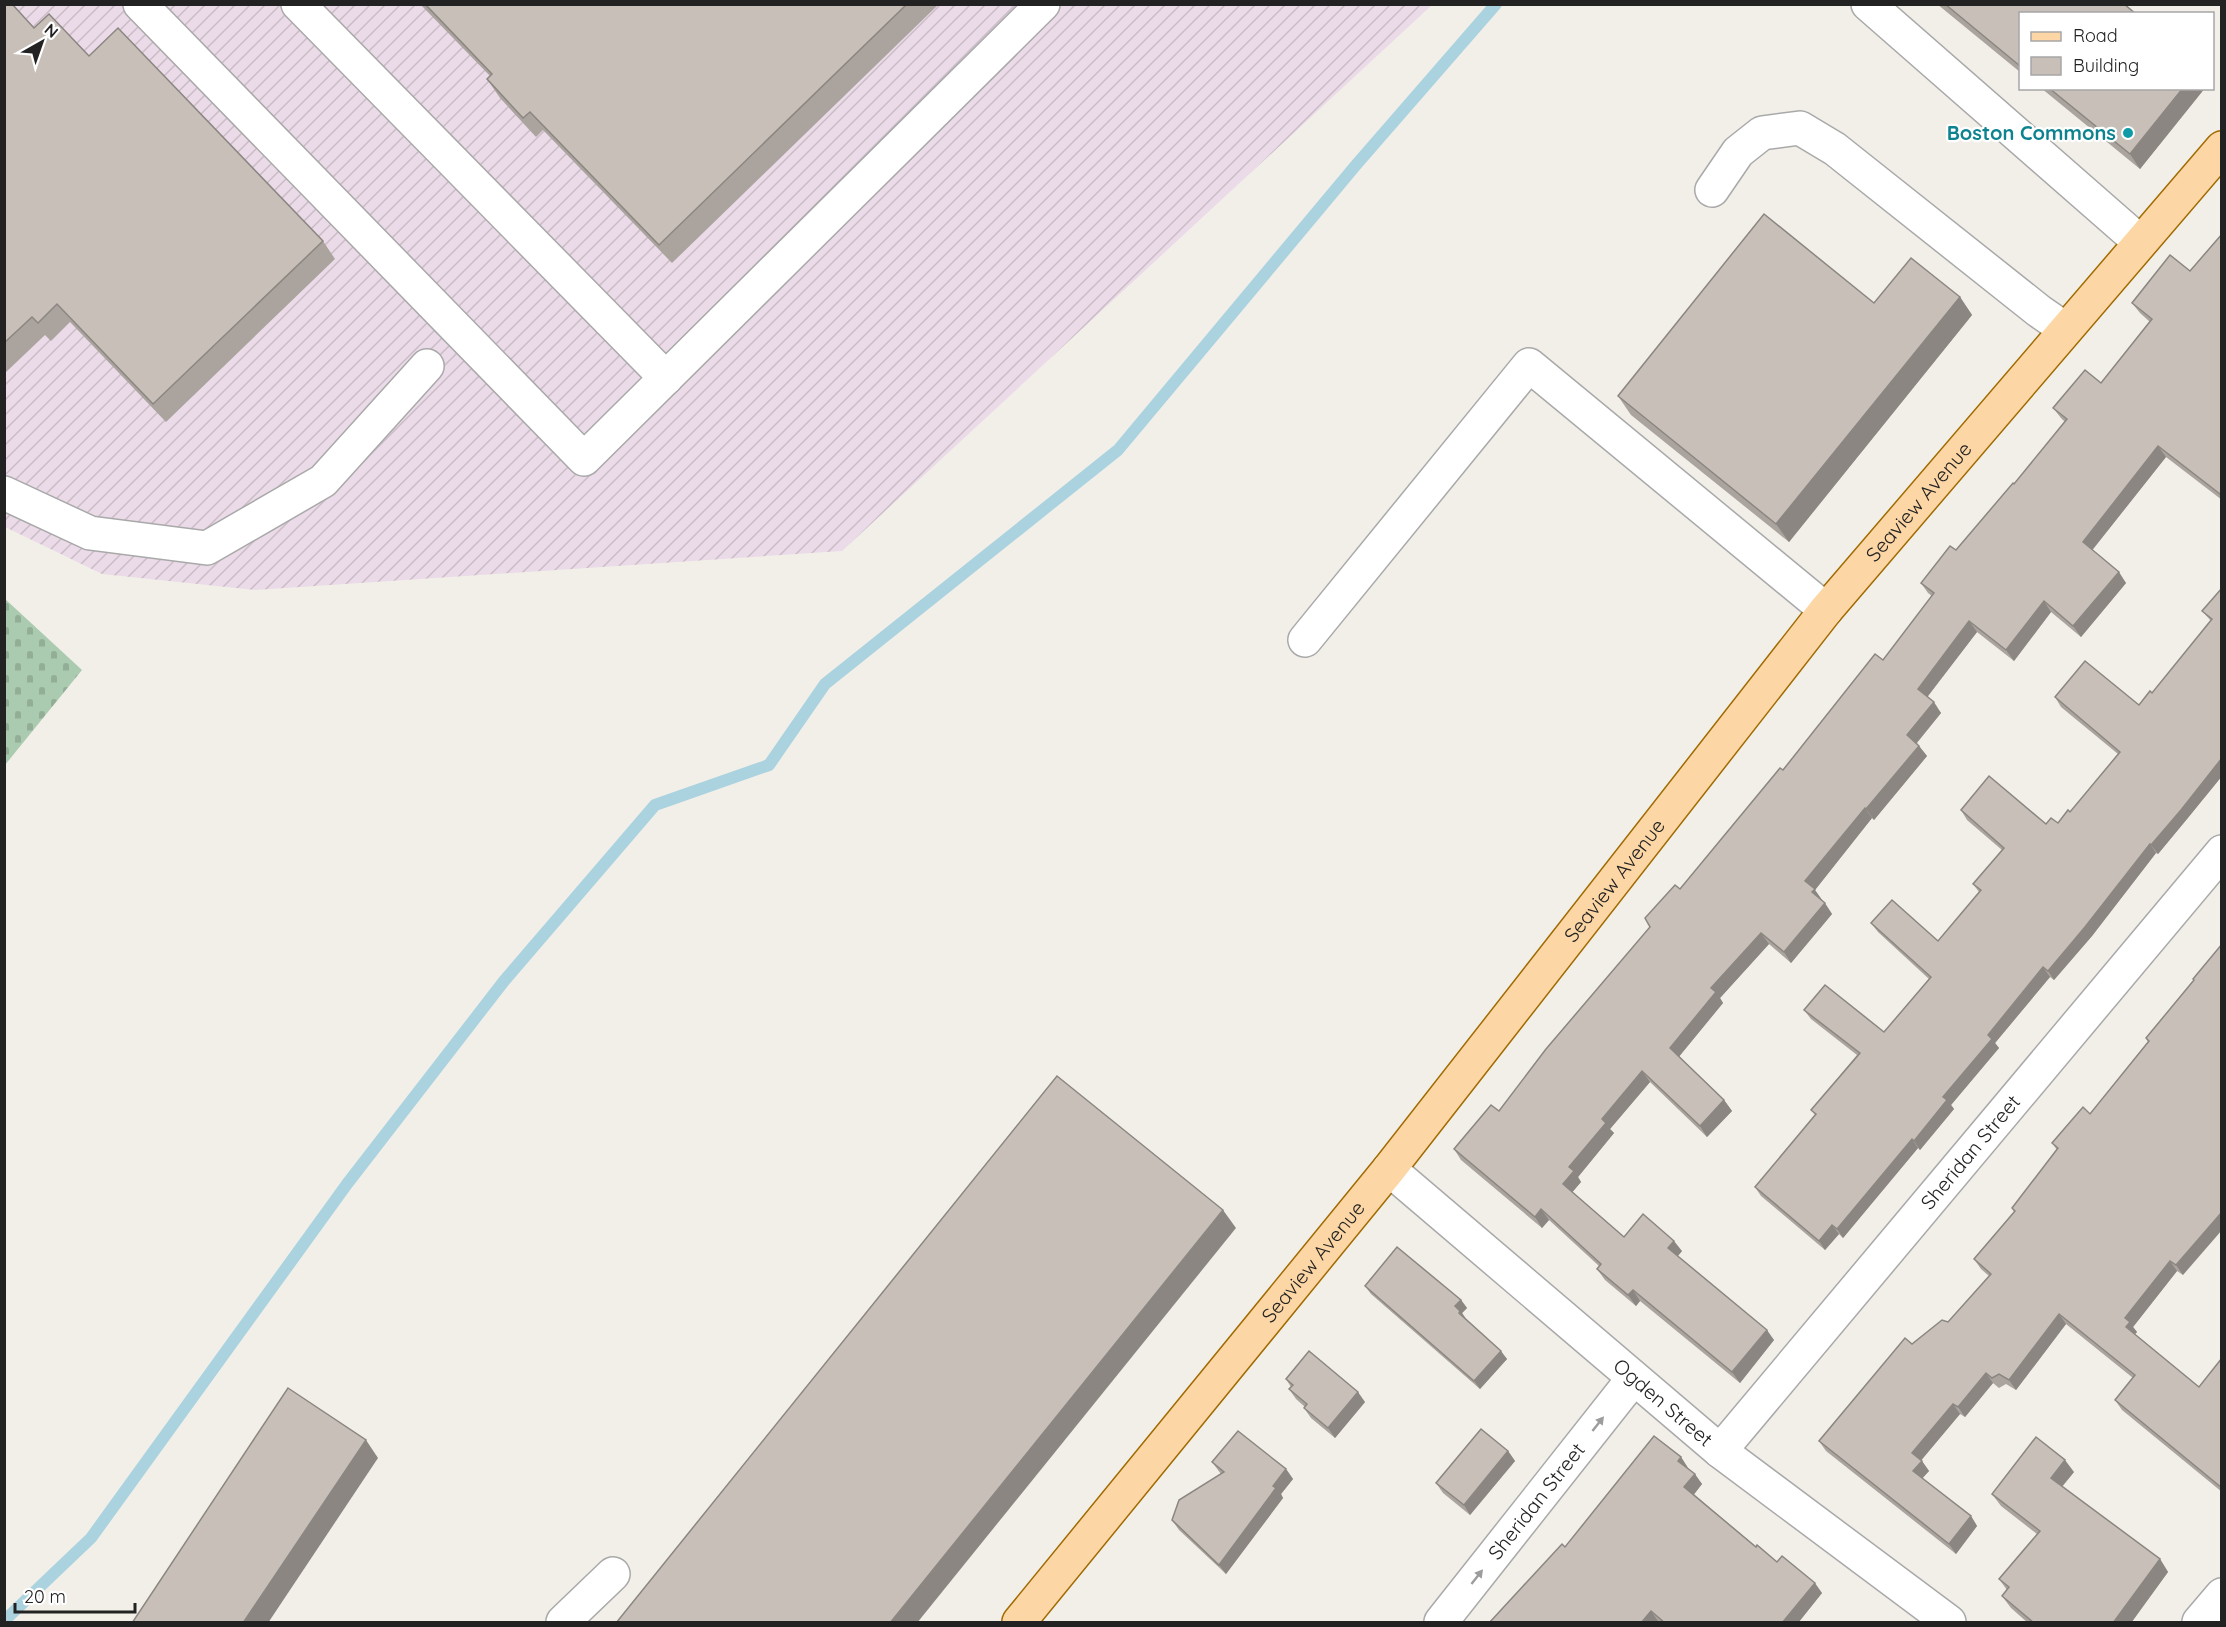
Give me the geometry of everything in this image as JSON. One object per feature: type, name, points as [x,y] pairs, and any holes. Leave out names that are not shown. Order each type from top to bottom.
[{"type":"main road","name":"Seaview Avenue","points":[[1019,1623],[1389,1169],[1826,610],[2222,148]]},
{"type":"street","points":[[140,4],[584,459],[1043,4]]},
{"type":"street","points":[[297,4],[666,378]]},
{"type":"street","points":[[1868,4],[2140,242]]},
{"type":"street","points":[[1712,190],[1738,152],[1762,133],[1800,128],[1835,149],[2038,311],[2065,329]]},
{"type":"street","points":[[1305,640],[1529,365],[1826,610]]},
{"type":"street","points":[[4,493],[90,533],[207,548],[323,481],[427,366]]},
{"type":"street","name":"Sheridan Street","points":[[1720,1451],[2222,852]]},
{"type":"street","name":"Ogden Street","points":[[1389,1169],[1720,1451],[1949,1623]]},
{"type":"street","name":"Sheridan Street","points":[[1441,1623],[1633,1378]]},
{"type":"street","points":[[563,1623],[613,1574]]},
{"type":"street","points":[[2199,1623],[2222,1595]]},
{"type":"shaded area","points":[[4,5],[1432,5],[842,551],[255,590],[102,574],[5,527]]},
{"type":"green space","points":[[4,598],[82,670],[5,765],[4,765]]},
{"type":"building","points":[[4,4],[12,4],[34,28],[49,14],[89,56],[118,28],[323,241],[153,404],[57,304],[38,323],[32,317],[4,343]]},
{"type":"building","points":[[425,4],[907,4],[659,245],[530,112],[523,118],[487,79],[492,74]]},
{"type":"building","name":"Boston Commons","points":[[1945,4],[2124,4],[2134,12],[2019,12],[2019,65]]},
{"type":"building","points":[[2051,90],[2181,90],[2130,154]]},
{"type":"building","points":[[1764,214],[1874,303],[1911,258],[1960,297],[1776,524],[1618,396]]},
{"type":"building","points":[[2222,234],[2222,491],[2220,494],[2158,446],[2083,542],[2119,572],[2073,626],[2044,601],[2006,650],[1969,621],[1918,689],[1934,702],[1907,735],[1919,746],[1805,881],[1815,889],[1812,892],[1825,903],[1784,952],[1761,933],[1711,988],[1716,992],[1670,1048],[1724,1100],[1700,1126],[1642,1071],[1602,1119],[1606,1123],[1569,1167],[1574,1171],[1563,1184],[1624,1237],[1643,1214],[1674,1241],[1668,1248],[1767,1330],[1732,1372],[1633,1290],[1628,1295],[1597,1269],[1601,1264],[1541,1209],[1535,1217],[1454,1149],[1491,1105],[1499,1111],[1546,1049],[1650,927],[1645,918],[1675,885],[1680,889],[1780,768],[1783,770],[1875,654],[1883,660],[1934,593],[1921,583],[1950,546],[1956,550],[2067,419],[2053,408],[2085,370],[2101,383],[2152,319],[2132,303],[2170,255],[2190,271]]},
{"type":"building","points":[[2222,588],[2222,758],[2048,971],[2043,967],[1988,1035],[1992,1039],[1943,1097],[1947,1100],[1914,1141],[1912,1139],[1837,1229],[1832,1225],[1819,1241],[1755,1187],[1816,1114],[1811,1110],[1860,1053],[1804,1010],[1825,985],[1884,1032],[1931,977],[1871,923],[1892,900],[1938,941],[1981,890],[1973,884],[2004,848],[1961,810],[1989,776],[2046,824],[2051,818],[2058,823],[2068,810],[2070,812],[2120,752],[2055,697],[2085,661],[2139,705],[2150,691],[2152,693],[2212,619],[2202,611]]},
{"type":"building","points":[[2222,944],[2222,1212],[2176,1265],[2170,1261],[2125,1318],[2130,1322],[2126,1327],[2199,1387],[2222,1358],[2222,1488],[2115,1400],[2135,1375],[2059,1314],[2009,1380],[1999,1374],[1992,1378],[1986,1373],[1958,1407],[1953,1404],[1912,1453],[1922,1461],[1913,1471],[1971,1516],[1949,1544],[1819,1441],[1905,1338],[1912,1344],[1942,1320],[1948,1322],[1991,1274],[1974,1259],[2015,1211],[2012,1208],[2058,1148],[2052,1143],[2083,1107],[2090,1114],[2149,1041],[2146,1038]]},
{"type":"building","points":[[1057,1076],[1223,1210],[890,1623],[616,1623]]},
{"type":"building","points":[[1397,1247],[1461,1300],[1455,1306],[1460,1311],[1459,1313],[1501,1351],[1474,1381],[1365,1286]]},
{"type":"building","points":[[1309,1351],[1358,1392],[1328,1428],[1304,1408],[1307,1404],[1289,1389],[1293,1385],[1286,1379]]},
{"type":"building","points":[[288,1388],[366,1440],[243,1623],[132,1623]]},
{"type":"building","points":[[1481,1429],[1508,1451],[1464,1505],[1436,1483]]},
{"type":"building","points":[[1238,1431],[1286,1469],[1273,1486],[1276,1488],[1219,1565],[1172,1520],[1179,1500],[1224,1472],[1212,1462]]},
{"type":"building","points":[[1654,1436],[1681,1457],[1678,1461],[1695,1474],[1684,1487],[1756,1547],[1757,1545],[1777,1562],[1782,1556],[1815,1583],[1782,1623],[1665,1623],[1651,1611],[1641,1623],[1489,1623],[1562,1544],[1565,1547]]},
{"type":"building","points":[[2036,1437],[2065,1460],[2051,1478],[2160,1559],[2113,1623],[2034,1623],[2002,1596],[2009,1587],[1999,1579],[2040,1531],[1992,1494]]},
{"type":"waterway","points":[[4,1621],[91,1538],[347,1184],[504,981],[655,805],[769,765],[825,684],[1118,450],[1356,165],[1496,4]]},
{"type":"place","name":"Boston Commons","points":[[2128,133]]}]
